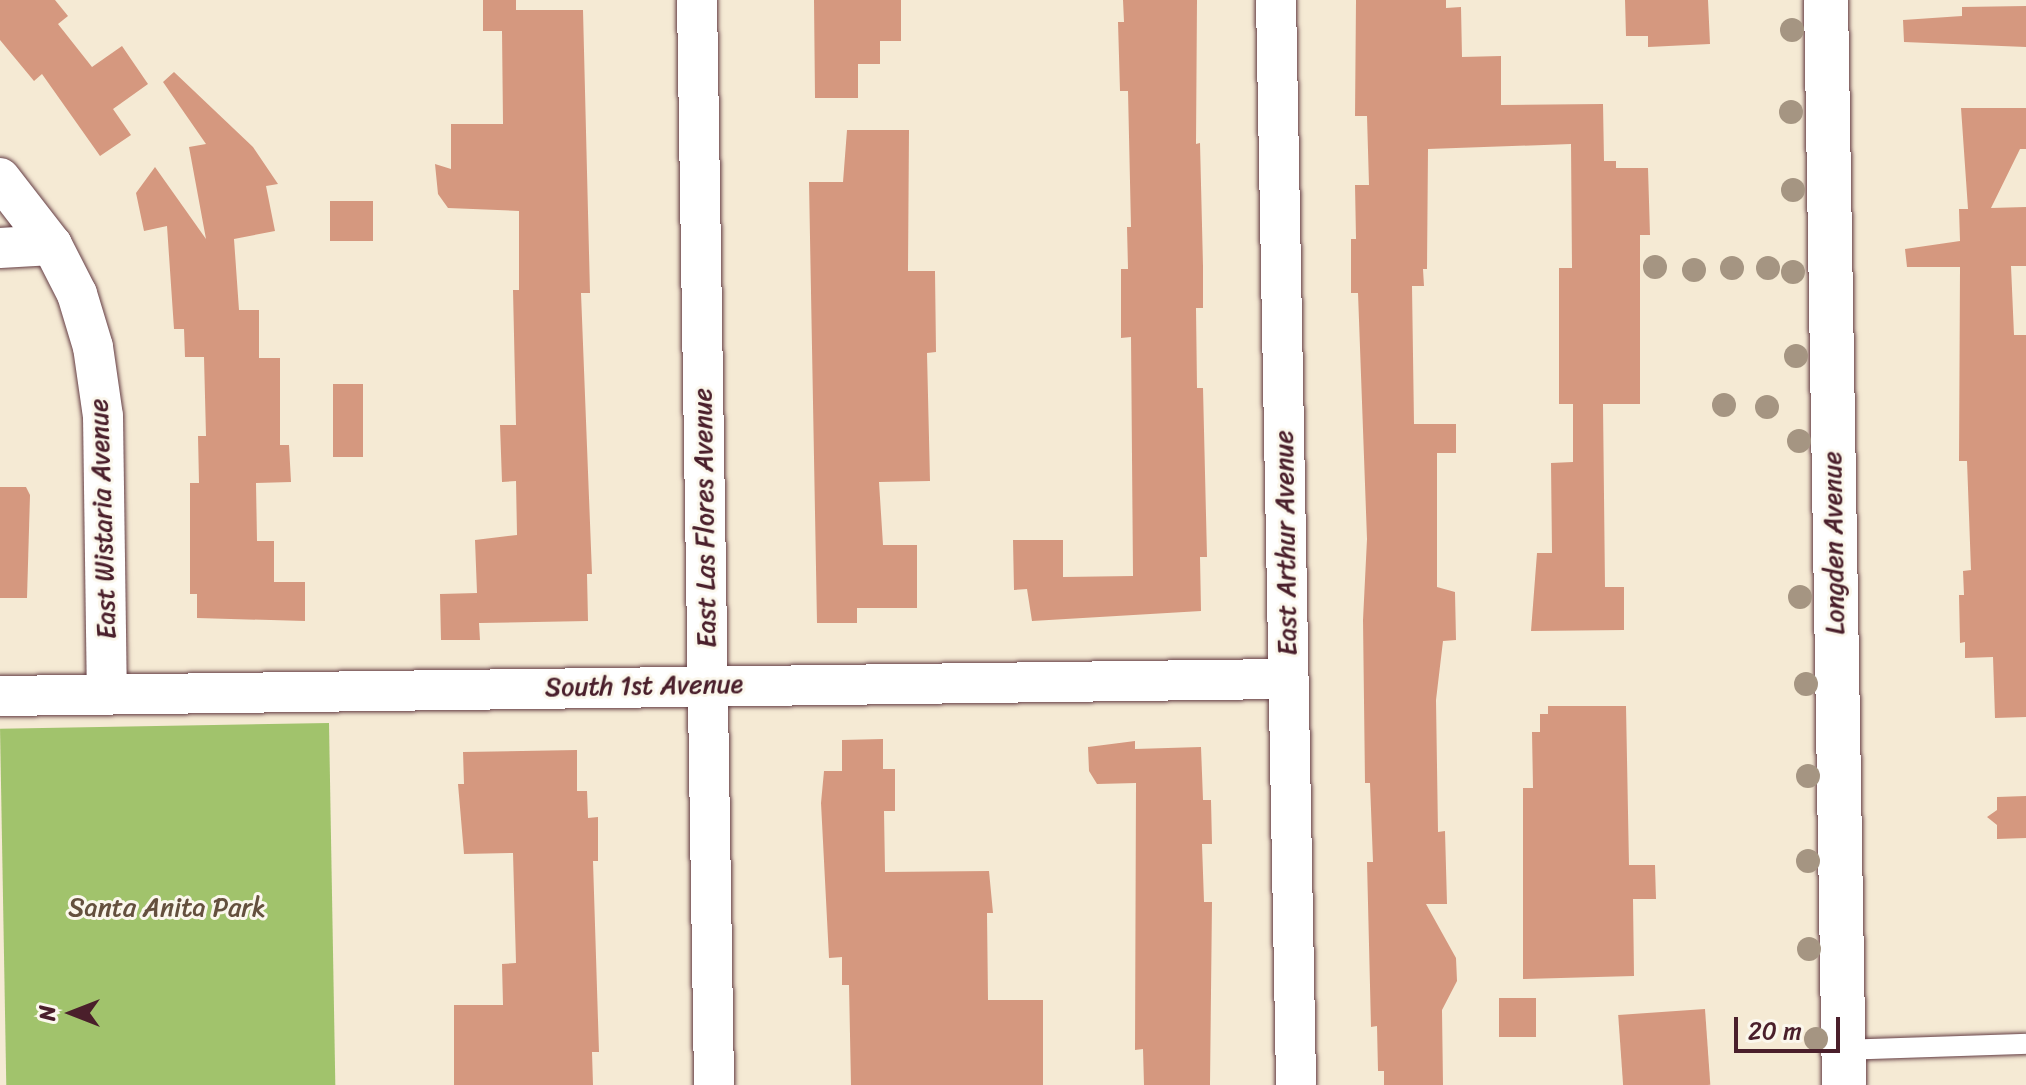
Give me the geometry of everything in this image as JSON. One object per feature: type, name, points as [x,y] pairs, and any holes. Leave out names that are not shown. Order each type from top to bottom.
[{"type":"street","name":"East Las Flores Avenue","points":[[697,0],[714,1085]]},
{"type":"street","name":"East Arthur Avenue","points":[[1276,0],[1296,1085]]},
{"type":"street","name":"Longden Avenue","points":[[1826,0],[1843,1067]]},
{"type":"street","name":"East Wistaria Avenue","points":[[0,178],[52,245],[77,294],[93,347],[103,416],[107,694]]},
{"type":"street","points":[[0,248],[52,245]]},
{"type":"street","name":"South 1st Avenue","points":[[0,696],[1288,679]]},
{"type":"lane","points":[[1843,1067],[2026,1044]]},
{"type":"green space","name":"Santa Anita Park","points":[[329,723],[335,1085],[6,1085],[0,729]]},
{"type":"building","points":[[0,0],[55,0],[68,16],[58,24],[92,67],[122,46],[148,84],[113,109],[131,135],[100,156],[42,74],[34,81],[0,40]]},
{"type":"building","points":[[483,0],[516,0],[516,10],[583,10],[590,293],[581,293],[592,574],[587,574],[588,621],[479,623],[480,640],[441,640],[440,594],[477,593],[475,540],[517,535],[516,481],[502,482],[500,425],[516,425],[513,290],[519,290],[519,211],[448,208],[438,194],[435,164],[451,169],[451,124],[503,124],[502,31],[483,31]]},
{"type":"building","points":[[814,0],[901,0],[901,41],[880,41],[880,64],[858,64],[858,98],[815,98]]},
{"type":"building","points":[[1123,0],[1197,0],[1196,144],[1200,143],[1203,308],[1196,308],[1197,388],[1203,388],[1207,557],[1200,557],[1201,611],[1032,621],[1027,589],[1014,590],[1013,540],[1063,540],[1063,577],[1133,576],[1131,337],[1121,338],[1121,269],[1128,269],[1127,227],[1131,227],[1128,91],[1120,91],[1118,22],[1124,22]]},
{"type":"building","points":[[1356,0],[1446,0],[1446,8],[1461,7],[1462,57],[1501,56],[1501,105],[1603,104],[1604,161],[1616,161],[1616,168],[1648,168],[1650,235],[1640,235],[1640,404],[1603,404],[1605,587],[1624,587],[1624,630],[1531,631],[1537,553],[1552,553],[1551,463],[1573,462],[1573,404],[1559,404],[1559,268],[1572,268],[1571,144],[1428,149],[1427,269],[1423,269],[1424,286],[1412,286],[1414,424],[1456,424],[1456,453],[1437,453],[1437,587],[1455,592],[1456,640],[1443,641],[1436,700],[1438,832],[1445,831],[1447,904],[1426,904],[1456,958],[1457,981],[1442,1010],[1443,1085],[1384,1085],[1384,1071],[1378,1071],[1377,1026],[1371,1027],[1367,862],[1373,862],[1370,783],[1365,783],[1363,620],[1367,539],[1358,293],[1351,293],[1351,239],[1356,239],[1355,185],[1369,185],[1367,116],[1355,116]]},
{"type":"building","points":[[1625,0],[1708,0],[1710,44],[1648,47],[1648,36],[1626,36]]},
{"type":"building","points":[[2026,6],[2026,47],[1904,42],[1903,20],[1962,16],[1962,7]]},
{"type":"building","points":[[174,72],[253,147],[278,184],[266,186],[275,231],[234,239],[239,310],[259,310],[259,358],[280,358],[280,445],[289,445],[291,482],[256,483],[257,541],[274,541],[274,582],[305,582],[305,621],[197,618],[197,594],[190,594],[190,483],[199,483],[198,436],[206,436],[204,357],[185,357],[184,329],[174,329],[167,226],[144,231],[136,193],[155,167],[206,239],[189,147],[206,144],[163,82]]},
{"type":"building","points":[[1961,108],[2026,108],[2026,149],[2020,149],[1991,208],[2026,207],[2026,266],[2011,266],[2014,335],[2026,335],[2026,717],[1995,718],[1993,657],[1965,658],[1965,642],[1960,643],[1959,595],[1964,595],[1963,571],[1971,570],[1967,461],[1959,461],[1960,267],[1907,267],[1905,249],[1960,241],[1959,209],[1968,209]]},
{"type":"building","points":[[847,130],[909,130],[908,271],[935,271],[936,352],[927,353],[930,481],[879,482],[883,545],[917,545],[917,608],[857,608],[857,623],[817,623],[809,182],[843,182]]},
{"type":"building","points":[[330,201],[373,201],[373,241],[330,241]]},
{"type":"building","points":[[333,384],[363,384],[363,457],[333,457]]},
{"type":"building","points":[[0,487],[26,487],[30,495],[27,598],[0,598]]},
{"type":"building","points":[[1548,706],[1626,706],[1629,865],[1655,865],[1656,899],[1633,899],[1634,976],[1523,979],[1523,788],[1533,788],[1532,732],[1540,732],[1540,714],[1548,714]]},
{"type":"building","points":[[883,739],[883,769],[895,769],[895,811],[884,811],[885,872],[989,871],[993,913],[987,913],[988,1000],[1043,1000],[1043,1085],[851,1085],[849,985],[842,985],[842,957],[829,958],[821,803],[824,771],[842,771],[842,740]]},
{"type":"building","points":[[1135,741],[1135,749],[1201,747],[1203,800],[1211,800],[1212,844],[1202,844],[1204,902],[1212,902],[1210,1085],[1144,1085],[1143,1049],[1135,1050],[1136,783],[1097,784],[1089,771],[1088,747]]},
{"type":"building","points":[[577,750],[577,791],[587,791],[588,818],[598,817],[598,861],[593,861],[599,1052],[592,1052],[593,1085],[454,1085],[454,1005],[503,1005],[502,964],[516,963],[513,853],[464,854],[458,784],[464,784],[463,752]]},
{"type":"building","points":[[2026,796],[2026,838],[1997,839],[1997,825],[1987,817],[1997,810],[1997,797]]},
{"type":"building","points":[[1499,998],[1536,998],[1536,1037],[1499,1037]]},
{"type":"building","points":[[1705,1009],[1710,1085],[1623,1085],[1618,1015]]}]
